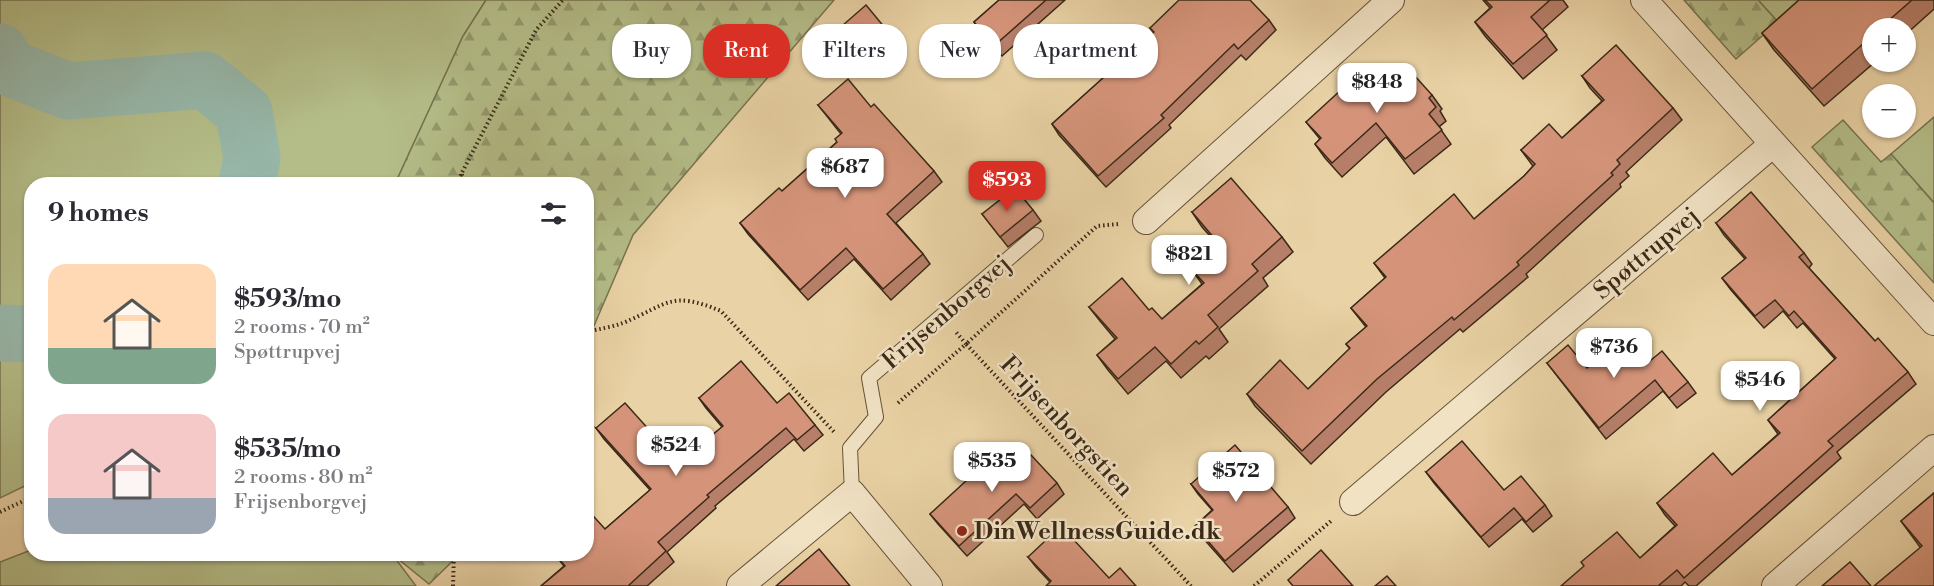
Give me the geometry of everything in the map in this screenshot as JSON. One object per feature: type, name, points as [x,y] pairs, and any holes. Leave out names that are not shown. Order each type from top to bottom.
[{"type":"street","points":[[1146,221],[1391,0]]},
{"type":"street","points":[[1644,0],[1934,322]]},
{"type":"street","name":"Spøttrupvej","points":[[1353,502],[1773,144]]},
{"type":"street","points":[[1775,586],[1934,448]]},
{"type":"street","points":[[740,586],[852,493],[929,586]]},
{"type":"lane","name":"Frijsenborgvej","points":[[876,417],[869,378],[1036,235]]},
{"type":"lane","points":[[852,493],[850,448],[876,417]]},
{"type":"path","points":[[460,177],[536,30],[563,0]]},
{"type":"path","points":[[876,417],[909,395],[1097,226],[1146,221]]},
{"type":"path","points":[[594,330],[623,322],[671,300],[697,301],[721,311],[850,448]]},
{"type":"path","name":"Frijsenborgstien","points":[[942,315],[966,344],[1191,586]]},
{"type":"path","points":[[0,512],[24,500]]},
{"type":"path","points":[[1254,586],[1353,502]]},
{"type":"path","points":[[453,586],[454,561]]},
{"type":"green space","points":[[0,0],[486,0],[463,36],[398,177],[24,177],[24,486],[0,498]]},
{"type":"green space","points":[[486,0],[834,0],[813,24],[802,24],[802,37],[790,51],[790,24],[703,24],[703,78],[767,78],[633,235],[594,326],[594,177],[398,177],[463,36]]},
{"type":"green space","points":[[1684,0],[1758,0],[1778,22],[1736,59]]},
{"type":"green space","points":[[1758,0],[1803,0],[1778,22]]},
{"type":"green space","points":[[1934,117],[1934,203],[1891,154],[1910,138],[1916,138],[1916,132]]},
{"type":"green space","points":[[1843,120],[1881,162],[1891,154],[1934,203],[1934,283],[1812,147]]},
{"type":"green space","points":[[24,553],[24,561],[397,561],[416,586],[0,586],[0,562]]},
{"type":"green space","points":[[401,561],[453,561],[429,584]]},
{"type":"building","points":[[999,0],[1046,0],[1019,24],[1013,24],[1013,29],[1001,40],[1001,24],[976,24],[974,22]]},
{"type":"building","points":[[1179,0],[1250,0],[1269,20],[1238,49],[1234,44],[1161,115],[1164,118],[1098,176],[1052,124],[1103,78],[1158,78],[1158,24],[1154,24]]},
{"type":"building","points":[[1485,0],[1550,0],[1531,17],[1547,35],[1513,64],[1475,22],[1492,7]]},
{"type":"building","points":[[1799,0],[1912,0],[1891,18],[1862,18],[1862,45],[1812,89],[1762,33]]},
{"type":"building","points":[[866,5],[882,24],[844,24]]},
{"type":"building","points":[[1616,45],[1673,108],[1617,160],[1620,164],[1611,173],[1613,175],[1517,262],[1519,265],[1454,320],[1452,317],[1377,379],[1302,451],[1247,394],[1280,360],[1308,389],[1350,348],[1346,344],[1367,326],[1351,308],[1386,277],[1374,263],[1454,194],[1474,219],[1524,176],[1535,164],[1521,150],[1549,124],[1562,138],[1604,100],[1582,76]]},
{"type":"building","points":[[1404,64],[1432,95],[1429,98],[1436,107],[1429,114],[1442,130],[1405,159],[1376,123],[1332,163],[1315,144],[1321,138],[1306,122],[1366,67],[1382,85]]},
{"type":"building","points":[[848,79],[871,107],[874,104],[934,171],[887,214],[923,254],[883,289],[846,248],[800,290],[740,223],[779,188],[782,191],[837,142],[835,139],[842,133],[818,105]]},
{"type":"building","points":[[1231,178],[1282,237],[1252,264],[1258,271],[1208,315],[1218,327],[1199,344],[1196,341],[1171,364],[1155,347],[1118,379],[1097,355],[1117,338],[1089,307],[1122,278],[1149,310],[1152,308],[1162,319],[1204,283],[1192,270],[1220,245],[1192,212]]},
{"type":"building","points":[[1015,188],[1033,210],[1000,237],[982,214]]},
{"type":"building","points":[[1751,192],[1804,253],[1799,257],[1875,341],[1878,338],[1908,372],[1828,441],[1833,446],[1684,578],[1677,570],[1658,586],[1561,586],[1584,566],[1581,562],[1617,532],[1640,558],[1677,525],[1657,503],[1713,453],[1732,475],[1780,433],[1768,420],[1836,358],[1794,311],[1789,316],[1775,300],[1755,316],[1722,278],[1746,258],[1716,223]]},
{"type":"building","points":[[1623,338],[1645,365],[1662,351],[1688,382],[1669,398],[1655,380],[1599,428],[1547,363],[1568,345],[1587,368]]},
{"type":"building","points":[[741,361],[777,403],[789,393],[815,425],[797,440],[786,428],[707,495],[709,497],[658,542],[666,551],[628,586],[541,586],[565,566],[560,561],[594,561],[594,517],[605,529],[651,489],[596,428],[625,403],[679,463],[723,426],[699,398]]},
{"type":"building","points":[[1462,441],[1504,490],[1521,476],[1545,505],[1526,522],[1514,508],[1481,537],[1426,472]]},
{"type":"building","points":[[1013,445],[1026,459],[1031,455],[1057,483],[1030,508],[1016,494],[959,546],[930,514],[992,457],[995,461]]},
{"type":"building","points":[[1235,445],[1288,507],[1225,561],[1195,526],[1213,510],[1191,484]]},
{"type":"building","points":[[1934,493],[1934,586],[1874,586],[1922,546],[1901,521]]},
{"type":"building","points":[[1061,526],[1109,578],[1120,568],[1136,586],[1046,586],[1051,581],[1028,557]]},
{"type":"building","points":[[819,549],[850,586],[776,586]]},
{"type":"building","points":[[1321,550],[1353,586],[1293,586],[1288,580]]},
{"type":"building","points":[[1850,562],[1871,586],[1822,586]]},
{"type":"building","points":[[1387,576],[1396,586],[1375,586]]},
{"type":"waterway","points":[[0,52],[8,67],[68,91],[205,80],[244,112],[252,158],[248,177]]},
{"type":"waterway","points":[[0,333],[24,334]]},
{"type":"place","name":"DinWellnessGuide.dk","points":[[962,531]]}]
